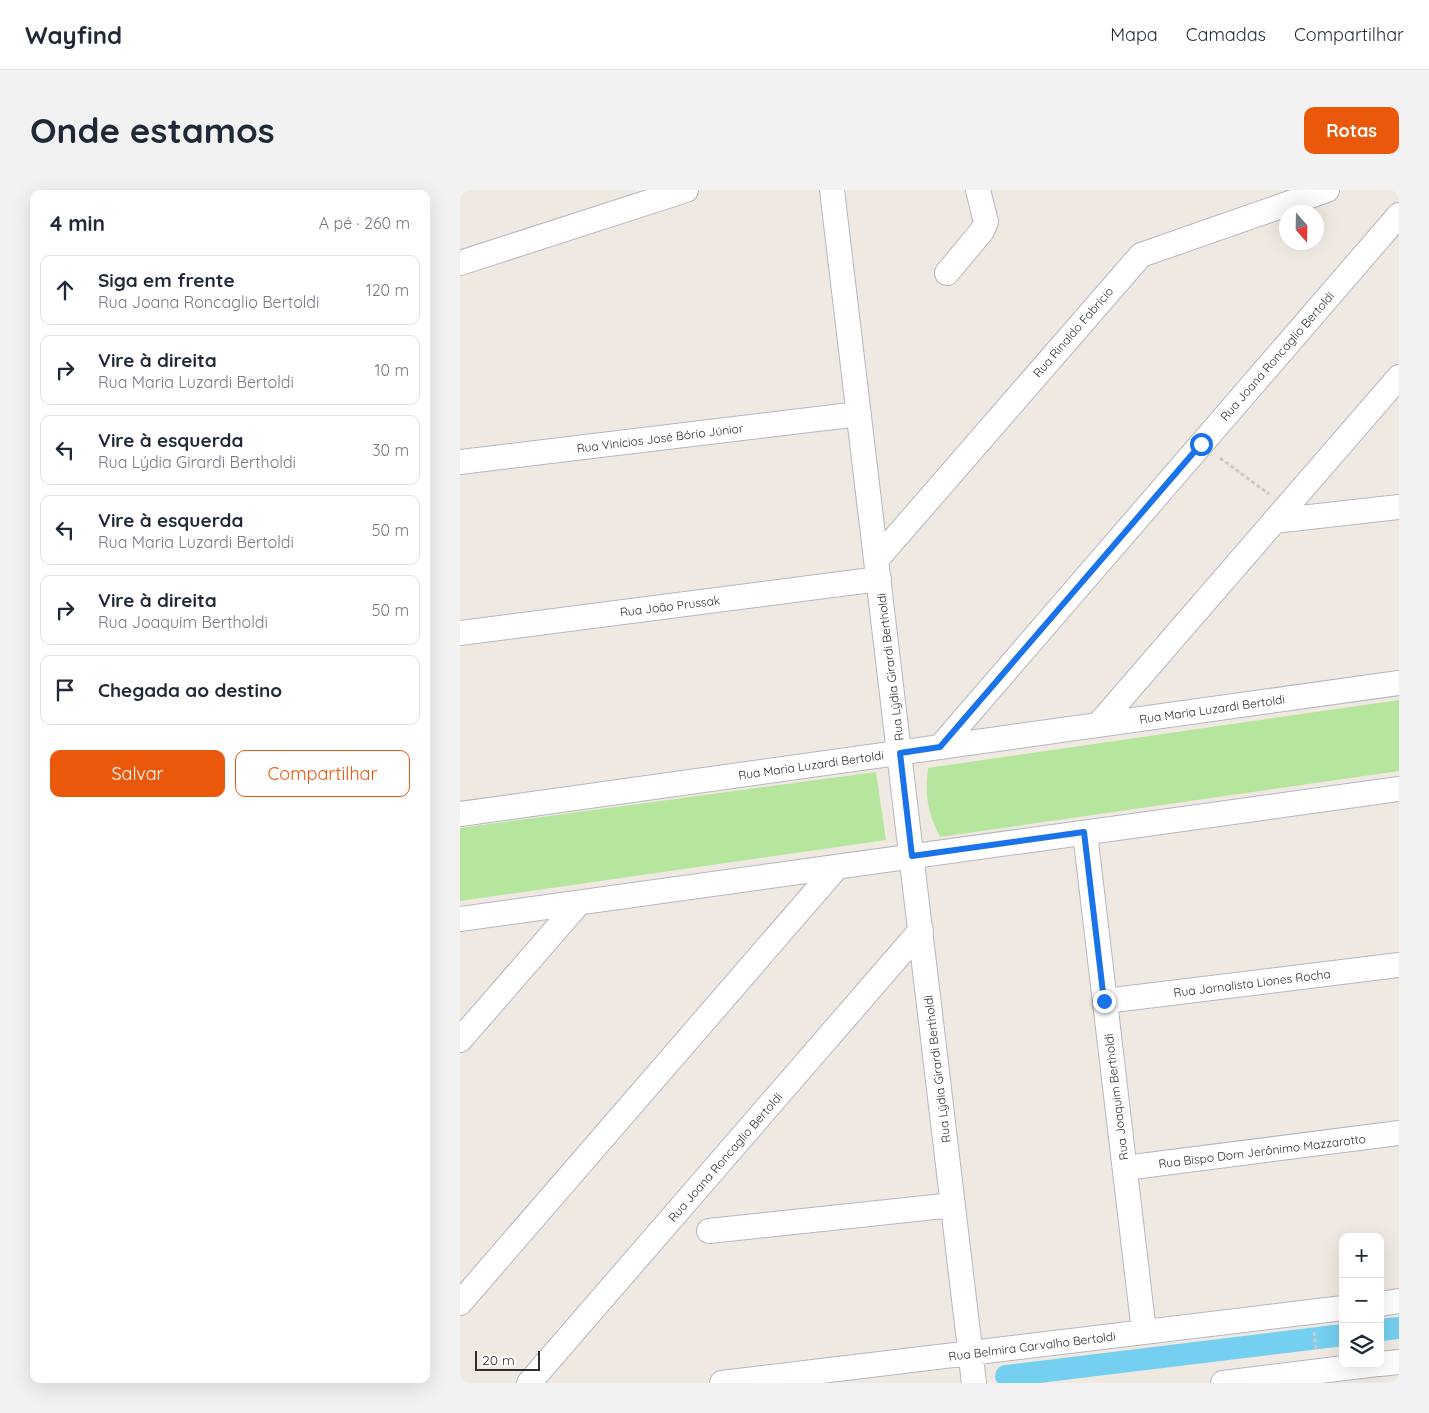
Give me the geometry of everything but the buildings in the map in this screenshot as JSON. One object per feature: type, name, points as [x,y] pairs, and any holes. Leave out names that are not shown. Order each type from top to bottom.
[{"type":"street","points":[[460,263],[686,190]]},
{"type":"street","name":"Rua Lýdia Girardi Bertholdi","points":[[832,190],[974,1383]]},
{"type":"street","points":[[947,273],[982,231],[986,222],[978,190]]},
{"type":"street","name":"Rua Rinaldo Fabrício","points":[[878,569],[1141,255],[1327,190]]},
{"type":"street","name":"Rua Joana Roncaglio Bertoldi","points":[[940,747],[1399,215]]},
{"type":"street","points":[[1098,724],[1399,377]]},
{"type":"street","name":"Rua Vinícios José Bório Júnior","points":[[460,462],[860,414]]},
{"type":"street","points":[[1280,514],[1399,507]]},
{"type":"street","name":"Rua João Prussak","points":[[460,633],[878,569]]},
{"type":"street","name":"Rua Maria Luzardi Bertoldi","points":[[460,814],[1399,683]]},
{"type":"street","points":[[460,919],[1399,789]]},
{"type":"street","name":"Rua Joaquim Bertholdi","points":[[1084,832],[1144,1332]]},
{"type":"street","points":[[460,1303],[837,867]]},
{"type":"street","points":[[460,1040],[579,902]]},
{"type":"street","name":"Rua Joana Roncaglio Bertoldi","points":[[529,1383],[921,930]]},
{"type":"street","name":"Rua Jornalista Liones Rocha","points":[[1104,1001],[1399,965]]},
{"type":"street","name":"Rua Bispo Dom Jerônimo Mazzarotto","points":[[1125,1168],[1399,1134]]},
{"type":"street","points":[[708,1231],[953,1206]]},
{"type":"street","points":[[1384,1303],[1399,1301]]},
{"type":"street","name":"Rua Belmira Carvalho Bertoldi","points":[[722,1383],[1339,1309]]},
{"type":"street","points":[[1384,1364],[1399,1362]]},
{"type":"street","points":[[1223,1383],[1320,1377],[1361,1368]]},
{"type":"path","points":[[1201,444],[1280,514]]},
{"type":"path","points":[[1312,1312],[1320,1377]]},
{"type":"green space","points":[[1399,700],[1399,771],[940,837],[932,819],[928,803],[928,768]]},
{"type":"green space","points":[[876,772],[886,840],[460,901],[460,828]]},
{"type":"waterway","points":[[1384,1330],[1399,1328]]},
{"type":"waterway","points":[[1006,1376],[1339,1335]]},
{"type":"route","points":[[1104,1001],[1084,832],[912,856],[900,753],[940,747],[1201,444]]}]
